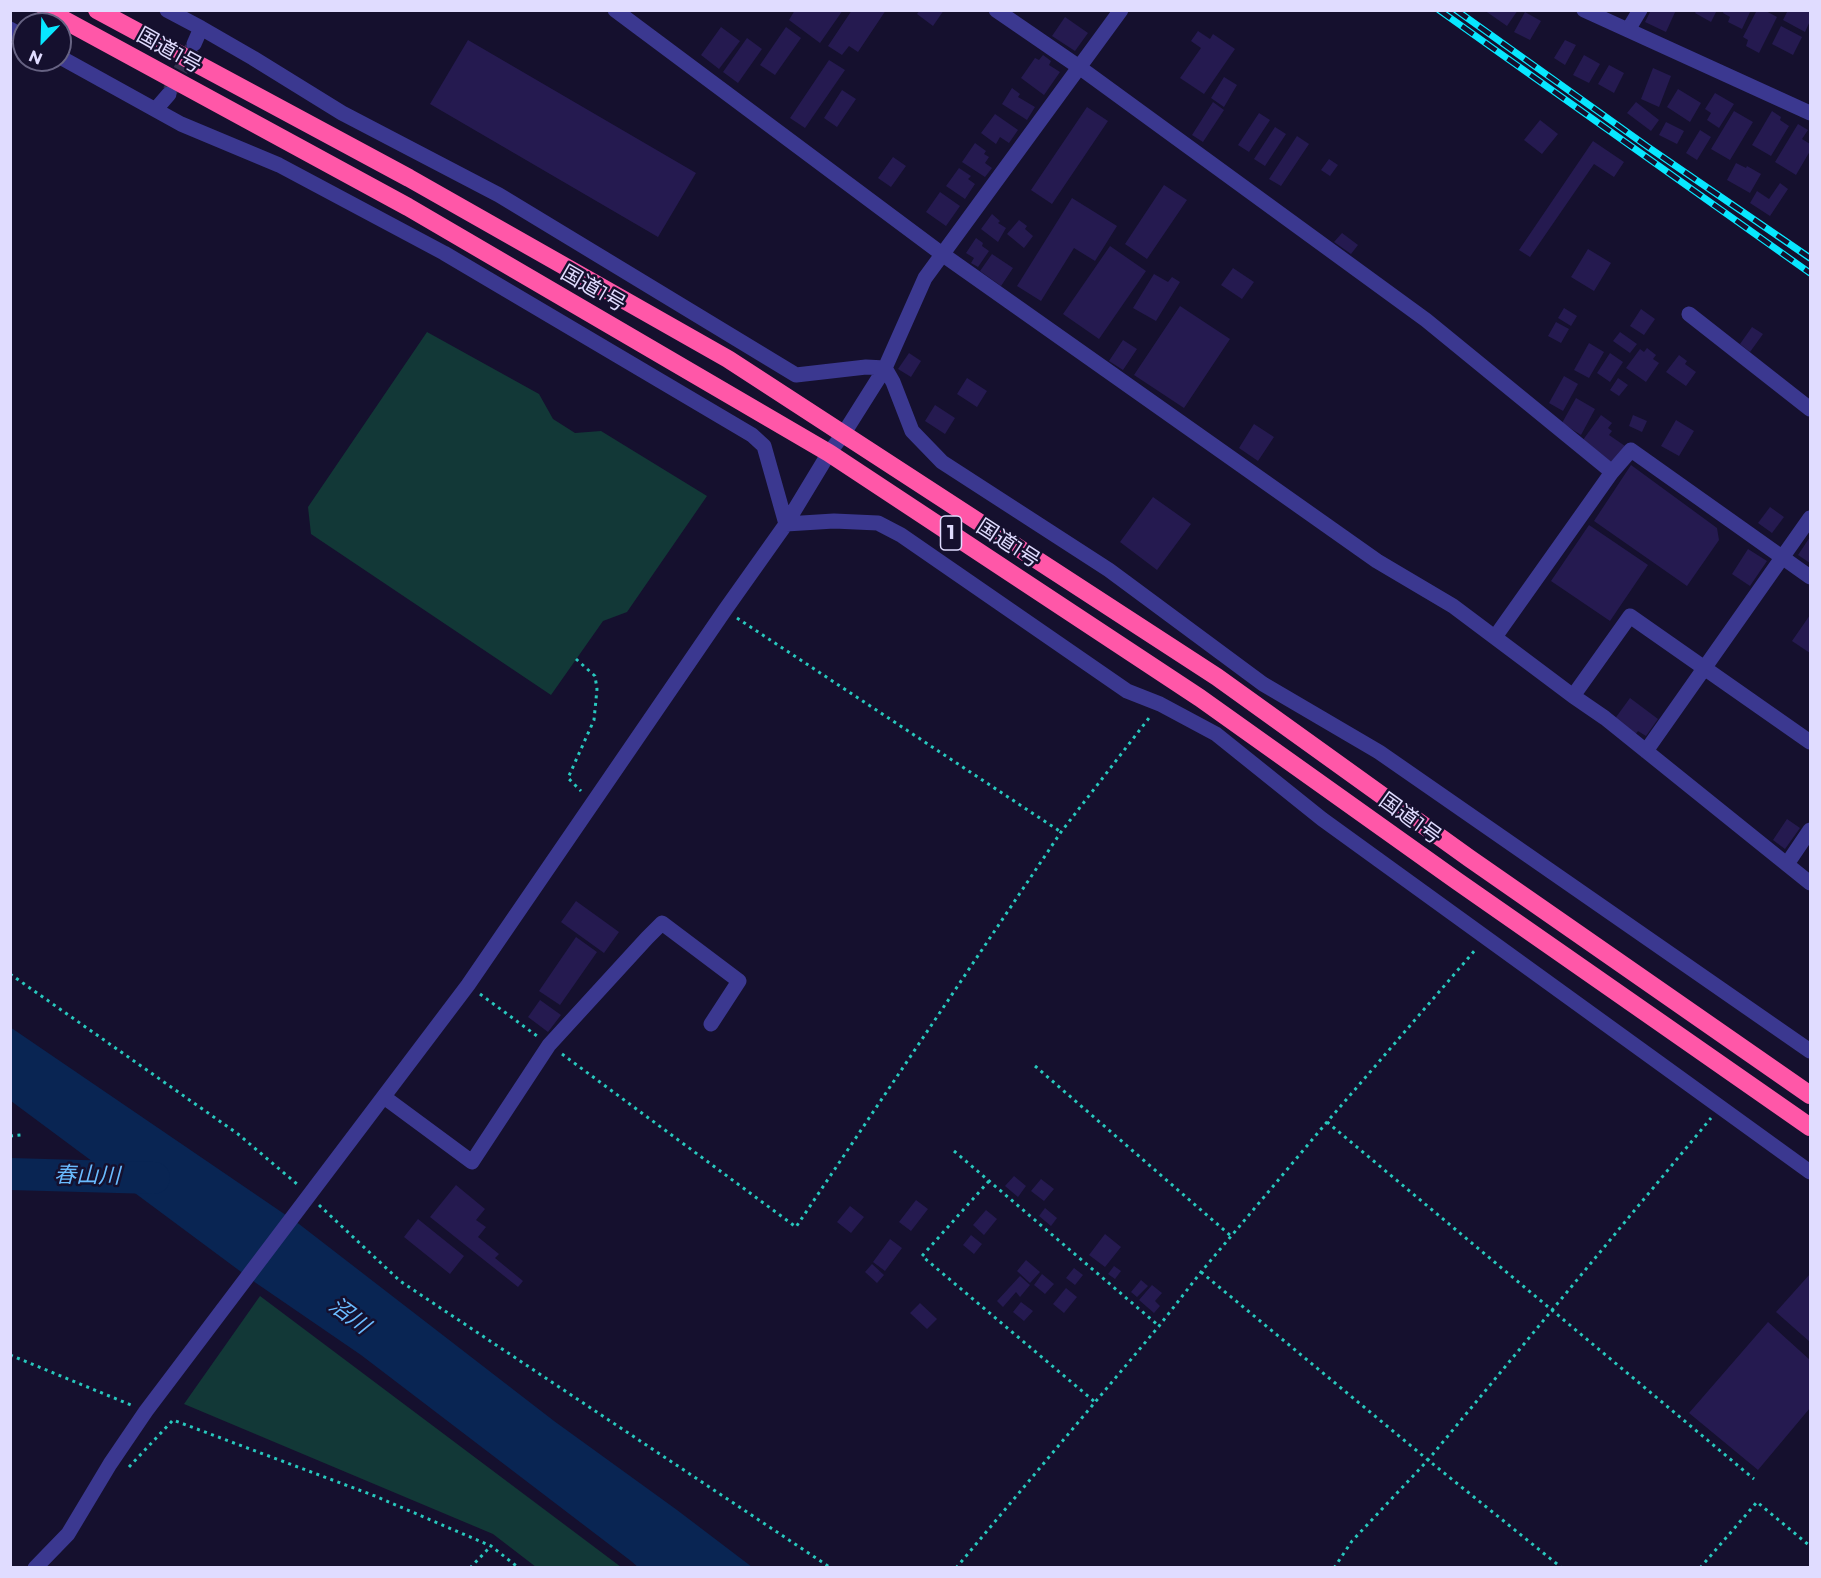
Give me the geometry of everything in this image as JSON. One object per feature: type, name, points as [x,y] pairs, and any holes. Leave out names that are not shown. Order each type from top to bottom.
[{"type":"highway","name":"国道1号","points":[[46,10],[408,207],[829,453],[1200,698],[1457,881],[1810,1127]]},
{"type":"highway","name":"国道1号","points":[[97,10],[410,178],[728,359],[1217,677],[1469,858],[1810,1095]]},
{"type":"street","points":[[167,10],[253,58],[342,113],[499,195],[796,375],[866,367],[885,368]]},
{"type":"street","points":[[615,10],[942,254],[1377,561],[1453,606],[1605,718],[1810,883]]},
{"type":"street","points":[[996,10],[1079,67],[1426,320],[1612,472]]},
{"type":"street","points":[[35,1568],[68,1534],[110,1464],[146,1411],[468,985],[786,524],[885,368],[925,278],[1121,10]]},
{"type":"street","points":[[1584,10],[1810,113]]},
{"type":"street","points":[[1628,30],[1640,10]]},
{"type":"street","points":[[194,44],[201,28]]},
{"type":"street","points":[[72,64],[180,124],[279,165],[444,253],[752,435],[764,446],[786,524]]},
{"type":"street","points":[[156,110],[169,94]]},
{"type":"street","points":[[1689,315],[1810,409]]},
{"type":"street","points":[[885,368],[893,382],[912,431],[942,462],[1109,570],[1263,684],[1386,757],[1810,1051]]},
{"type":"street","points":[[1495,637],[1612,472],[1631,450],[1810,577]]},
{"type":"street","points":[[1646,751],[1810,518]]},
{"type":"street","points":[[786,524],[834,521],[878,523],[901,535],[1127,691],[1160,704],[1216,734],[1322,819],[1810,1172]]},
{"type":"street","points":[[1573,696],[1630,616],[1810,742]]},
{"type":"street","points":[[1787,864],[1810,830]]},
{"type":"street","points":[[384,1097],[472,1162],[549,1045],[662,923],[740,981],[711,1024]]},
{"type":"path","points":[[725,610],[1061,832]]},
{"type":"path","points":[[576,659],[595,676],[597,689],[594,720],[568,778],[592,803]]},
{"type":"path","points":[[468,985],[796,1227],[1061,832],[1160,704]]},
{"type":"path","points":[[956,1568],[1159,1326],[1231,1236],[1485,938]]},
{"type":"path","points":[[10,974],[238,1134],[309,1194],[400,1281],[831,1568]]},
{"type":"path","points":[[1035,1066],[1231,1236]]},
{"type":"path","points":[[1335,1568],[1352,1541],[1428,1460],[1720,1107]]},
{"type":"path","points":[[1327,1122],[1754,1479]]},
{"type":"path","points":[[10,1136],[21,1135]]},
{"type":"path","points":[[954,1151],[1159,1326]]},
{"type":"path","points":[[989,1181],[922,1256],[1095,1402]]},
{"type":"path","points":[[1201,1272],[1562,1568]]},
{"type":"path","points":[[10,1355],[146,1411]]},
{"type":"path","points":[[124,1472],[173,1420],[375,1496],[491,1546],[519,1568]]},
{"type":"path","points":[[1700,1568],[1756,1502],[1810,1546]]},
{"type":"path","points":[[470,1568],[491,1546]]},
{"type":"green space","points":[[427,332],[539,394],[553,419],[575,433],[601,431],[707,496],[627,612],[603,621],[551,695],[311,534],[308,507]]},
{"type":"green space","points":[[260,1296],[621,1567],[536,1567],[493,1534],[184,1404]]},
{"type":"water","name":"沼川","points":[[10,1027],[299,1224],[554,1421],[752,1567],[639,1568],[361,1355],[256,1283],[11,1101]]},
{"type":"building","points":[[795,10],[843,10],[820,43],[789,20]]},
{"type":"building","points":[[852,10],[886,10],[858,52],[849,46],[842,55],[828,46]]},
{"type":"building","points":[[920,10],[944,10],[933,26],[917,14]]},
{"type":"building","points":[[1484,10],[1518,10],[1507,26]]},
{"type":"building","points":[[1651,10],[1676,10],[1666,32],[1645,22]]},
{"type":"building","points":[[1697,10],[1717,10],[1711,22],[1695,13]]},
{"type":"building","points":[[1724,10],[1751,10],[1742,29],[1728,22],[1730,17],[1723,13]]},
{"type":"building","points":[[1757,10],[1764,10],[1777,17],[1759,53],[1746,46],[1748,40],[1743,37]]},
{"type":"building","points":[[1788,10],[1810,10],[1810,21],[1805,32],[1783,20]]},
{"type":"building","points":[[1525,12],[1541,21],[1530,40],[1514,32]]},
{"type":"building","points":[[1065,17],[1088,33],[1075,51],[1052,36]]},
{"type":"building","points":[[1781,26],[1802,37],[1793,55],[1772,44]]},
{"type":"building","points":[[721,27],[740,41],[719,69],[701,55]]},
{"type":"building","points":[[786,27],[801,38],[775,75],[760,65]]},
{"type":"building","points":[[1198,31],[1210,39],[1213,34],[1235,49],[1204,94],[1180,78],[1201,48],[1191,41]]},
{"type":"building","points":[[747,38],[762,49],[738,83],[723,72]]},
{"type":"building","points":[[468,40],[696,173],[658,237],[430,104]]},
{"type":"building","points":[[1565,40],[1576,45],[1565,65],[1554,58]]},
{"type":"building","points":[[1043,55],[1051,61],[1049,65],[1060,72],[1044,95],[1021,78],[1035,58],[1039,60]]},
{"type":"building","points":[[1584,55],[1600,64],[1589,83],[1573,75]]},
{"type":"building","points":[[829,60],[845,70],[805,128],[790,118]]},
{"type":"building","points":[[1609,65],[1624,73],[1614,93],[1598,84]]},
{"type":"building","points":[[1653,68],[1671,76],[1659,107],[1641,99]]},
{"type":"building","points":[[1224,77],[1237,85],[1224,107],[1211,98]]},
{"type":"building","points":[[1012,88],[1020,94],[1018,97],[1035,107],[1027,120],[1002,104]]},
{"type":"building","points":[[1678,89],[1701,103],[1690,122],[1667,107]]},
{"type":"building","points":[[842,90],[856,99],[837,127],[824,118]]},
{"type":"building","points":[[1715,93],[1734,104],[1719,128],[1707,120],[1711,113],[1705,109]]},
{"type":"building","points":[[1213,102],[1224,110],[1203,142],[1192,135]]},
{"type":"building","points":[[1636,102],[1659,120],[1651,131],[1627,113]]},
{"type":"building","points":[[1087,107],[1108,121],[1052,204],[1031,190]]},
{"type":"building","points":[[1734,111],[1753,122],[1730,160],[1711,149]]},
{"type":"building","points":[[1772,111],[1789,126],[1771,156],[1752,145]]},
{"type":"building","points":[[1259,113],[1270,120],[1249,152],[1238,145]]},
{"type":"building","points":[[995,114],[1018,130],[1009,143],[1000,137],[996,144],[981,133]]},
{"type":"building","points":[[1540,120],[1558,134],[1542,154],[1524,140]]},
{"type":"building","points":[[1666,122],[1684,131],[1677,144],[1659,135]]},
{"type":"building","points":[[1798,124],[1808,130],[1802,139],[1810,144],[1810,151],[1796,175],[1775,162]]},
{"type":"building","points":[[1275,127],[1286,134],[1265,166],[1254,159]]},
{"type":"building","points":[[1700,130],[1711,137],[1697,160],[1686,153]]},
{"type":"building","points":[[1297,136],[1309,144],[1281,186],[1269,179]]},
{"type":"building","points":[[1593,141],[1624,162],[1614,177],[1594,164],[1530,257],[1519,250]]},
{"type":"building","points":[[975,143],[986,151],[984,154],[989,157],[985,163],[992,168],[985,177],[962,162]]},
{"type":"building","points":[[893,157],[906,166],[891,187],[878,178]]},
{"type":"building","points":[[1329,159],[1338,165],[1330,176],[1321,170]]},
{"type":"building","points":[[1736,163],[1761,174],[1750,193],[1727,180]]},
{"type":"building","points":[[959,168],[971,176],[968,179],[975,184],[965,199],[946,186]]},
{"type":"building","points":[[1780,183],[1788,189],[1770,216],[1750,203],[1757,191],[1769,199]]},
{"type":"building","points":[[1164,185],[1187,200],[1147,259],[1125,244]]},
{"type":"building","points":[[940,192],[960,206],[946,226],[926,212]]},
{"type":"building","points":[[1072,198],[1117,226],[1095,261],[1074,248],[1041,301],[1017,286]]},
{"type":"building","points":[[992,214],[1000,221],[998,223],[1006,228],[998,242],[981,229]]},
{"type":"building","points":[[1019,220],[1027,226],[1025,229],[1033,236],[1024,248],[1007,234]]},
{"type":"building","points":[[1342,233],[1358,245],[1351,254],[1334,242]]},
{"type":"building","points":[[976,238],[989,251],[978,267],[971,263],[974,258],[966,253]]},
{"type":"building","points":[[1110,246],[1146,271],[1099,339],[1063,314]]},
{"type":"building","points":[[1588,249],[1611,263],[1594,291],[1571,277]]},
{"type":"building","points":[[992,254],[1013,268],[1001,286],[980,271]]},
{"type":"building","points":[[1233,268],[1254,282],[1242,299],[1221,285]]},
{"type":"building","points":[[1154,274],[1168,282],[1172,277],[1180,282],[1156,321],[1133,308]]},
{"type":"building","points":[[1180,306],[1230,339],[1184,408],[1134,375]]},
{"type":"building","points":[[1564,308],[1577,316],[1571,326],[1558,318]]},
{"type":"building","points":[[1641,309],[1655,319],[1644,335],[1630,326]]},
{"type":"building","points":[[1556,322],[1569,329],[1561,343],[1548,336]]},
{"type":"building","points":[[1752,327],[1763,334],[1750,352],[1740,344]]},
{"type":"building","points":[[1620,332],[1637,344],[1630,353],[1613,341]]},
{"type":"building","points":[[1123,340],[1137,349],[1123,370],[1109,361]]},
{"type":"building","points":[[1589,343],[1604,352],[1589,378],[1574,370]]},
{"type":"building","points":[[1647,348],[1656,355],[1653,359],[1659,363],[1646,382],[1626,368],[1640,349],[1644,352]]},
{"type":"building","points":[[909,353],[921,361],[911,377],[898,369]]},
{"type":"building","points":[[1610,353],[1623,362],[1610,382],[1597,373]]},
{"type":"building","points":[[1679,355],[1687,361],[1685,364],[1696,372],[1686,386],[1666,372]]},
{"type":"building","points":[[1564,376],[1578,384],[1563,411],[1549,403]]},
{"type":"building","points":[[967,378],[987,391],[977,407],[957,394]]},
{"type":"building","points":[[1618,378],[1628,385],[1619,396],[1610,390]]},
{"type":"building","points":[[1576,398],[1595,409],[1581,435],[1562,423]]},
{"type":"building","points":[[935,405],[955,418],[945,434],[925,421]]},
{"type":"building","points":[[1601,415],[1612,423],[1608,428],[1612,431],[1609,435],[1625,446],[1611,465],[1580,444]]},
{"type":"building","points":[[1633,415],[1647,421],[1642,432],[1629,426]]},
{"type":"building","points":[[1676,420],[1694,431],[1679,456],[1661,446]]},
{"type":"building","points":[[1254,424],[1274,437],[1258,461],[1239,448]]},
{"type":"building","points":[[1631,465],[1717,528],[1719,540],[1687,586],[1594,521]]},
{"type":"building","points":[[1153,497],[1191,524],[1157,570],[1120,542]]},
{"type":"building","points":[[1770,507],[1784,517],[1772,533],[1758,523]]},
{"type":"building","points":[[1589,525],[1648,565],[1610,621],[1551,581]]},
{"type":"building","points":[[1810,537],[1810,563],[1798,555]]},
{"type":"building","points":[[1748,549],[1767,561],[1750,586],[1732,574]]},
{"type":"building","points":[[1810,615],[1810,653],[1792,641]]},
{"type":"building","points":[[1630,698],[1658,719],[1646,736],[1638,731],[1635,735],[1614,720]]},
{"type":"building","points":[[1787,819],[1800,828],[1785,849],[1773,840]]},
{"type":"building","points":[[576,901],[619,932],[604,953],[561,922]]},
{"type":"building","points":[[576,937],[597,952],[560,1005],[539,991]]},
{"type":"building","points":[[540,1000],[561,1015],[548,1032],[528,1017]]},
{"type":"building","points":[[1014,1176],[1026,1186],[1018,1197],[1005,1186]]},
{"type":"building","points":[[1041,1179],[1054,1189],[1044,1201],[1031,1191]]},
{"type":"building","points":[[456,1185],[485,1209],[476,1220],[486,1227],[478,1237],[499,1254],[495,1258],[523,1281],[518,1287],[430,1217]]},
{"type":"building","points":[[916,1200],[928,1209],[911,1231],[899,1222]]},
{"type":"building","points":[[850,1206],[864,1217],[851,1233],[837,1222]]},
{"type":"building","points":[[1045,1208],[1057,1218],[1051,1226],[1039,1216]]},
{"type":"building","points":[[986,1210],[997,1219],[984,1235],[973,1225]]},
{"type":"building","points":[[418,1219],[464,1256],[450,1274],[404,1237]]},
{"type":"building","points":[[1105,1234],[1121,1247],[1105,1267],[1089,1255]]},
{"type":"building","points":[[971,1235],[982,1244],[974,1254],[963,1245]]},
{"type":"building","points":[[890,1239],[902,1248],[885,1271],[873,1262]]},
{"type":"building","points":[[1026,1260],[1040,1272],[1030,1283],[1017,1271]]},
{"type":"building","points":[[872,1264],[884,1275],[877,1283],[865,1272]]},
{"type":"building","points":[[1114,1266],[1121,1271],[1115,1279],[1108,1274]]},
{"type":"building","points":[[1074,1268],[1083,1275],[1075,1285],[1066,1278]]},
{"type":"building","points":[[1042,1274],[1054,1284],[1045,1294],[1034,1285]]},
{"type":"building","points":[[1810,1274],[1810,1342],[1776,1312]]},
{"type":"building","points":[[1020,1276],[1030,1285],[1020,1297],[1016,1292],[1003,1307],[997,1301]]},
{"type":"building","points":[[1141,1280],[1148,1286],[1137,1297],[1131,1292]]},
{"type":"building","points":[[1152,1285],[1162,1293],[1155,1301],[1160,1306],[1154,1313],[1139,1300]]},
{"type":"building","points":[[1066,1288],[1077,1297],[1064,1313],[1053,1304]]},
{"type":"building","points":[[1021,1302],[1033,1311],[1024,1321],[1013,1312]]},
{"type":"building","points":[[920,1303],[937,1319],[927,1329],[910,1313]]},
{"type":"building","points":[[1768,1322],[1810,1360],[1810,1408],[1758,1470],[1689,1413]]},
{"type":"waterway","name":"春山川","points":[[10,1174],[154,1178]]},
{"type":"tunnel","points":[[170,91],[192,48]]},
{"type":"railway","points":[[1439,10],[1810,273]]},
{"type":"railway","points":[[1456,10],[1648,147],[1810,258]]}]
